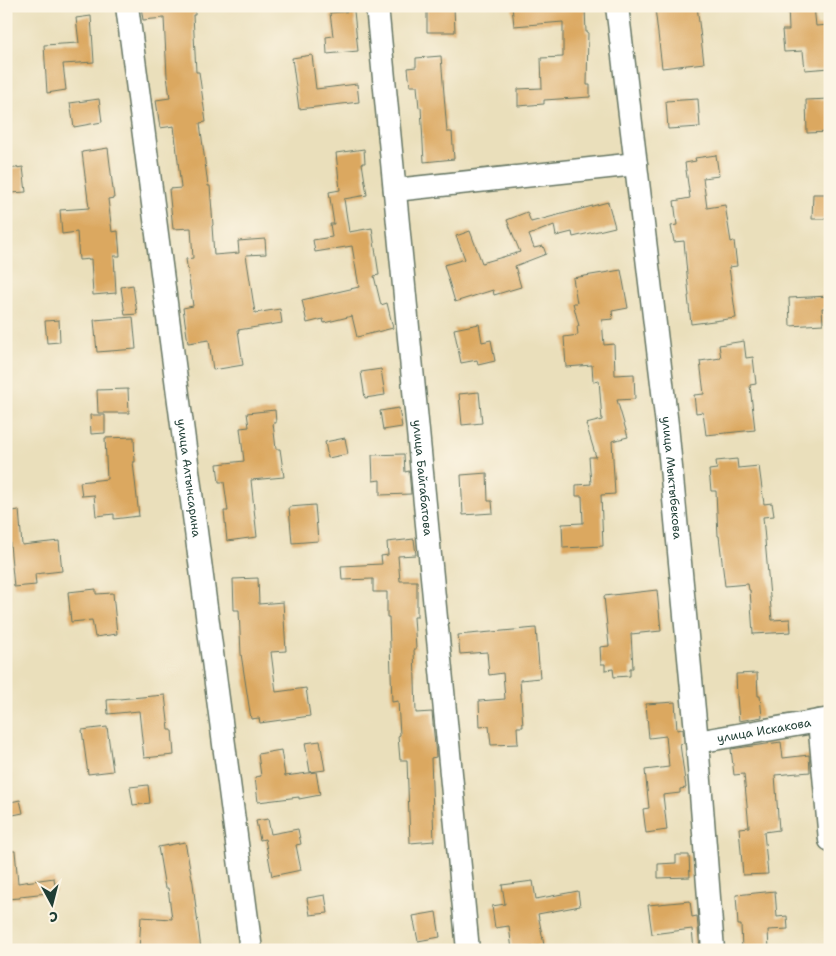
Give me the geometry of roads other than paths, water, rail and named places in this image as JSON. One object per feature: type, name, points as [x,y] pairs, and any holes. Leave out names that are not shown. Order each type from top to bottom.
[{"type":"street","name":"улица Алтынсарина","points":[[127,6],[251,950]]},
{"type":"street","name":"улица Байгабатова","points":[[378,6],[468,950]]},
{"type":"street","name":"улица Мыктыбекова","points":[[617,6],[668,425],[697,742],[713,950]]},
{"type":"street","points":[[395,190],[636,164]]},
{"type":"street","points":[[824,720],[830,840]]},
{"type":"street","name":"улица Искакова","points":[[697,742],[824,720]]}]
